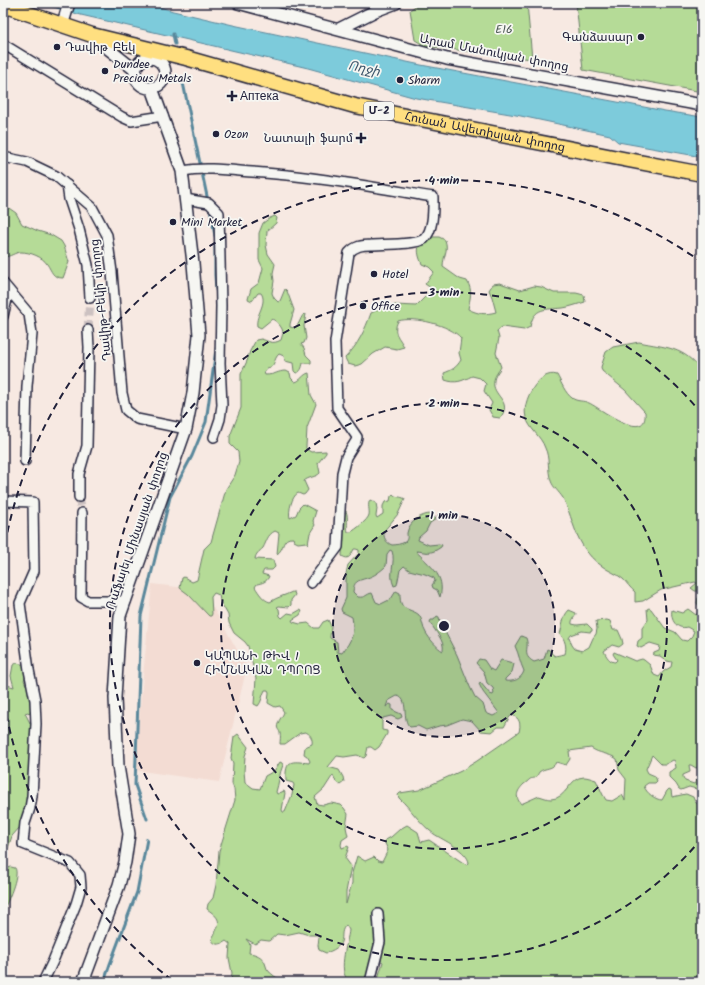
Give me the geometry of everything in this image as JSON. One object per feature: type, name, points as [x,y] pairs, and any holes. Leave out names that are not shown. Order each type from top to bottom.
[{"type":"highway","name":"Մ-2","points":[[3,5],[63,21]]},
{"type":"highway","name":"Հունան Ավետիսյան փողոց","points":[[63,21],[92,35],[186,58],[355,106],[702,174]]},
{"type":"street","points":[[63,21],[69,3]]},
{"type":"street","name":"Արամ Մանուկյան փողոց","points":[[238,3],[447,59],[702,106]]},
{"type":"street","points":[[339,29],[375,11],[396,3]]},
{"type":"street","points":[[92,35],[135,70]]},
{"type":"street","points":[[3,44],[122,117],[131,121],[162,116]]},
{"type":"street","points":[[165,73],[164,68],[158,60],[149,57],[140,61],[135,70],[136,79],[139,83],[143,86],[152,88],[161,82],[170,66],[177,60],[186,58]]},
{"type":"street","name":"Ռաֆայել Մինասյան փողոց","points":[[83,982],[119,885],[125,862],[129,834],[118,766],[115,698],[120,616],[186,429],[193,393],[199,335],[193,262],[182,171],[152,88]]},
{"type":"street","name":"Դավիթ-Բեկի փողոց","points":[[3,157],[27,162],[56,176],[92,206],[107,235],[112,272],[122,393],[126,410],[137,419],[186,429]]},
{"type":"street","points":[[182,171],[201,168],[288,174],[433,197],[430,229],[424,239],[416,242],[363,245],[354,248],[349,253],[335,342],[337,408],[357,437],[346,457],[342,472],[338,547],[311,583]]},
{"type":"street","points":[[68,185],[69,198],[88,265],[90,298]]},
{"type":"street","points":[[185,199],[209,203],[218,213],[222,405],[220,419],[214,437]]},
{"type":"street","points":[[3,283],[20,302],[28,314],[32,334],[25,461]]},
{"type":"street","points":[[3,316],[9,291]]},
{"type":"street","points":[[79,497],[79,474],[87,446],[89,354],[88,330]]},
{"type":"street","points":[[3,501],[33,502],[34,571],[20,603],[29,670],[35,700],[36,724],[32,796],[25,823],[23,844],[70,863],[80,875],[81,887],[71,918],[43,982]]},
{"type":"street","points":[[82,513],[81,597],[88,601],[126,601]]},
{"type":"street","points":[[370,982],[380,942],[378,914]]},
{"type":"shaded area","points":[[152,584],[203,590],[247,667],[219,782],[134,770]]},
{"type":"green space","name":"E16","points":[[419,3],[527,3],[532,59],[425,46],[415,40],[410,10]]},
{"type":"green space","name":"Գանձասար","points":[[576,3],[702,3],[702,92],[583,70]]},
{"type":"green space","points":[[3,204],[16,213],[22,224],[51,235],[61,241],[69,262],[63,278],[59,278],[54,275],[45,261],[32,254],[19,252],[3,257]]},
{"type":"green space","points":[[275,216],[277,218],[276,223],[267,231],[266,245],[268,254],[275,264],[272,293],[278,302],[280,301],[285,289],[287,291],[294,310],[290,327],[295,328],[303,315],[306,314],[304,326],[306,338],[304,343],[301,344],[306,355],[311,360],[311,363],[303,363],[301,370],[296,373],[294,371],[293,363],[285,361],[284,356],[279,354],[272,366],[267,368],[264,372],[265,375],[286,371],[290,373],[291,378],[295,382],[309,373],[311,395],[316,404],[307,428],[306,449],[311,452],[326,451],[326,453],[318,463],[320,473],[304,481],[308,490],[303,495],[298,493],[296,495],[292,500],[290,508],[290,518],[296,515],[299,508],[303,504],[316,511],[313,521],[315,525],[310,533],[308,544],[306,542],[298,543],[294,541],[293,538],[289,538],[285,541],[277,554],[279,533],[275,531],[272,533],[255,559],[273,560],[275,567],[272,570],[264,570],[262,574],[269,576],[267,580],[257,584],[255,587],[263,598],[270,602],[294,592],[295,595],[291,600],[291,605],[289,607],[277,607],[279,609],[280,616],[282,618],[288,613],[293,614],[300,610],[302,611],[300,615],[292,620],[293,622],[300,624],[308,623],[314,628],[319,628],[323,622],[328,620],[331,626],[330,638],[337,642],[338,652],[342,653],[353,632],[352,617],[342,612],[341,609],[346,598],[346,574],[348,565],[359,553],[359,550],[354,549],[348,558],[342,556],[344,513],[346,511],[348,532],[351,532],[361,525],[368,517],[370,500],[376,503],[377,518],[383,514],[383,506],[385,502],[390,501],[393,494],[405,499],[398,514],[384,531],[385,538],[388,543],[397,545],[406,541],[408,529],[416,519],[423,515],[431,514],[436,519],[430,523],[426,531],[419,537],[418,540],[429,545],[439,544],[442,545],[441,547],[431,552],[416,551],[431,566],[438,576],[441,582],[440,597],[437,590],[433,588],[432,585],[435,581],[434,578],[409,570],[404,566],[400,570],[397,585],[394,586],[392,581],[393,555],[392,551],[390,550],[387,554],[386,566],[375,575],[357,582],[354,586],[353,592],[358,597],[372,593],[376,602],[381,604],[391,599],[396,591],[400,593],[400,601],[402,605],[406,609],[419,615],[427,635],[443,651],[443,643],[430,622],[437,616],[439,617],[475,697],[483,704],[486,713],[493,716],[499,713],[483,692],[479,684],[480,682],[490,694],[493,695],[493,688],[487,683],[484,672],[476,663],[479,659],[484,660],[490,669],[494,671],[501,660],[514,664],[512,672],[505,679],[505,681],[511,681],[519,678],[524,671],[515,646],[521,636],[526,638],[528,657],[534,662],[544,659],[547,649],[555,656],[565,654],[565,643],[560,634],[564,618],[569,610],[576,613],[572,624],[587,624],[592,629],[590,632],[582,631],[571,635],[569,638],[575,649],[582,651],[589,647],[596,634],[596,621],[610,621],[613,630],[618,630],[623,644],[619,647],[612,645],[604,651],[608,658],[613,662],[617,660],[613,654],[614,652],[635,661],[642,659],[650,665],[654,675],[659,677],[664,671],[671,667],[672,662],[667,661],[660,656],[653,655],[659,651],[660,646],[650,643],[641,648],[637,646],[638,641],[642,638],[642,628],[648,620],[647,609],[651,609],[665,628],[675,632],[682,640],[687,641],[692,636],[694,631],[687,627],[683,628],[677,626],[673,621],[672,610],[682,613],[688,609],[696,615],[701,609],[697,603],[698,598],[702,595],[702,766],[696,768],[689,765],[690,772],[683,775],[683,777],[685,781],[694,784],[702,776],[702,793],[700,790],[689,787],[681,790],[679,789],[669,777],[669,772],[676,768],[675,761],[673,760],[666,764],[661,764],[652,755],[646,769],[648,773],[655,776],[657,781],[655,783],[648,783],[644,786],[649,794],[657,799],[662,800],[669,789],[671,790],[672,797],[686,794],[693,797],[695,802],[702,807],[702,982],[380,982],[379,975],[383,962],[380,960],[370,982],[352,982],[347,979],[343,967],[349,930],[346,925],[342,932],[341,943],[334,950],[326,953],[319,950],[319,937],[317,935],[309,935],[299,932],[285,935],[277,934],[269,941],[261,940],[255,944],[246,939],[250,944],[249,953],[260,957],[264,961],[267,969],[283,982],[231,982],[232,973],[229,958],[230,944],[226,941],[218,944],[213,942],[212,939],[217,929],[218,919],[207,909],[208,904],[213,898],[216,885],[219,851],[235,800],[232,784],[233,763],[231,758],[234,737],[238,734],[248,747],[245,756],[245,782],[253,788],[260,789],[265,776],[274,771],[280,762],[282,763],[283,765],[276,792],[277,794],[284,791],[285,793],[282,810],[283,812],[285,812],[292,795],[294,785],[293,783],[286,781],[288,765],[294,762],[309,763],[310,761],[304,754],[305,747],[312,744],[312,740],[311,736],[305,732],[300,733],[285,744],[280,744],[280,732],[277,726],[284,712],[280,706],[275,707],[268,703],[268,690],[265,690],[258,706],[254,704],[256,679],[248,646],[234,633],[229,623],[228,615],[220,601],[219,595],[214,593],[211,597],[212,614],[209,616],[188,594],[180,588],[182,578],[184,577],[192,582],[197,580],[204,549],[211,542],[226,489],[235,475],[239,462],[238,452],[230,444],[230,436],[241,408],[241,374],[250,351],[256,340],[261,339],[275,342],[281,340],[283,333],[276,321],[272,319],[261,328],[257,326],[263,301],[261,293],[258,293],[252,301],[248,299],[251,289],[259,283],[263,268],[259,260],[259,233],[263,223]],"holes":[[[397,696],[403,701],[407,724],[410,727],[418,726],[426,730],[447,725],[462,719],[472,721],[481,731],[492,732],[498,727],[504,727],[512,715],[517,718],[519,722],[519,732],[461,771],[419,790],[400,793],[398,795],[399,798],[429,830],[464,854],[468,859],[469,863],[467,865],[429,840],[421,842],[418,832],[407,825],[384,841],[388,850],[382,862],[378,861],[374,857],[365,861],[357,856],[346,904],[346,892],[351,866],[345,858],[349,847],[347,846],[342,848],[341,845],[342,840],[348,836],[346,827],[348,814],[341,805],[331,803],[323,805],[317,804],[315,797],[324,789],[333,775],[336,782],[340,785],[344,782],[339,770],[328,767],[337,756],[344,757],[357,755],[364,758],[368,747],[375,750],[379,747],[387,734],[387,731],[382,730],[383,718],[391,716],[398,719],[402,717],[401,714],[392,710],[392,705],[390,704],[386,707],[388,701]],[[591,748],[617,759],[619,770],[626,779],[625,800],[622,795],[612,801],[606,800],[596,780],[584,777],[575,780],[561,796],[550,799],[539,796],[521,804],[517,796],[519,791],[529,780],[535,778],[541,770],[555,765],[556,762],[566,765],[570,759],[569,751]]]},
{"type":"green space","points":[[432,237],[439,237],[445,240],[446,250],[443,267],[460,279],[467,281],[470,291],[468,309],[475,312],[488,314],[496,312],[489,290],[493,284],[500,283],[520,290],[534,286],[541,287],[554,293],[576,293],[584,295],[585,302],[566,308],[546,309],[538,312],[534,315],[530,327],[524,330],[502,327],[497,331],[499,338],[496,353],[501,367],[495,377],[494,386],[505,407],[500,418],[493,417],[489,410],[492,403],[484,391],[486,384],[480,378],[472,376],[459,381],[452,382],[445,380],[444,373],[454,368],[461,360],[459,353],[461,338],[449,329],[422,321],[398,321],[396,325],[396,332],[404,347],[397,349],[385,347],[373,354],[362,364],[355,366],[348,364],[345,358],[361,337],[371,313],[381,308],[395,305],[416,306],[429,293],[431,288],[425,284],[434,272],[429,267],[422,264],[418,251],[420,244],[423,241]]},
{"type":"green space","points":[[639,342],[666,347],[681,353],[695,363],[702,372],[702,591],[695,591],[691,588],[697,583],[695,582],[661,590],[643,601],[635,602],[635,592],[618,575],[604,568],[594,560],[580,541],[563,498],[551,481],[545,448],[541,440],[532,429],[526,417],[525,411],[526,403],[533,388],[544,377],[550,374],[557,375],[565,390],[574,399],[589,403],[611,416],[631,425],[639,425],[644,421],[645,412],[625,390],[602,371],[601,367],[606,352],[613,347]]},
{"type":"green space","points":[[17,663],[30,665],[33,667],[34,676],[26,675],[24,680],[26,685],[31,685],[32,716],[28,712],[25,713],[31,725],[37,792],[24,816],[20,827],[12,836],[8,848],[4,852],[3,743],[6,736],[3,732],[3,684],[14,687],[11,676],[13,665]]},
{"type":"green space","points":[[11,867],[15,868],[16,877],[3,911],[3,872]]},
{"type":"water","name":"Ողջի","points":[[40,3],[146,3],[233,25],[421,65],[702,117],[702,157],[618,142],[610,135],[516,115],[416,98],[308,68],[81,15]]},
{"type":"waterway","points":[[173,34],[175,44]]},
{"type":"waterway","points":[[182,78],[208,201]]},
{"type":"waterway","points":[[210,208],[215,236]]},
{"type":"waterway","points":[[215,244],[216,290]]},
{"type":"waterway","points":[[147,819],[135,785],[141,616],[170,497],[192,456],[206,422],[216,349]]},
{"type":"waterway","points":[[104,982],[137,892],[147,839]]},
{"type":"tunnel","points":[[88,330],[90,298]]},
{"type":"tunnel","points":[[79,497],[82,513]]},
{"type":"place","name":"Գանձասար","points":[[641,37]]},
{"type":"place","name":"Դավիթ Բեկ","points":[[57,47]]},
{"type":"place","name":"Dundee Precious Metals","points":[[105,71]]},
{"type":"place","name":"Sharm","points":[[400,80]]},
{"type":"place","name":"Аптека","points":[[232,96]]},
{"type":"place","name":"Ozon","points":[[216,134]]},
{"type":"place","name":"Նատալի ֆարմ","points":[[361,138]]},
{"type":"place","name":"Mini Market","points":[[173,222]]},
{"type":"place","name":"Hotel","points":[[374,274]]},
{"type":"place","name":"Office","points":[[363,306]]},
{"type":"place","name":"ԿԱՊԱՆԻ ԹԻՎ 1 ՀԻՄՆԱԿԱՆ ԴՊՐՈՑ","points":[[197,663]]}]
